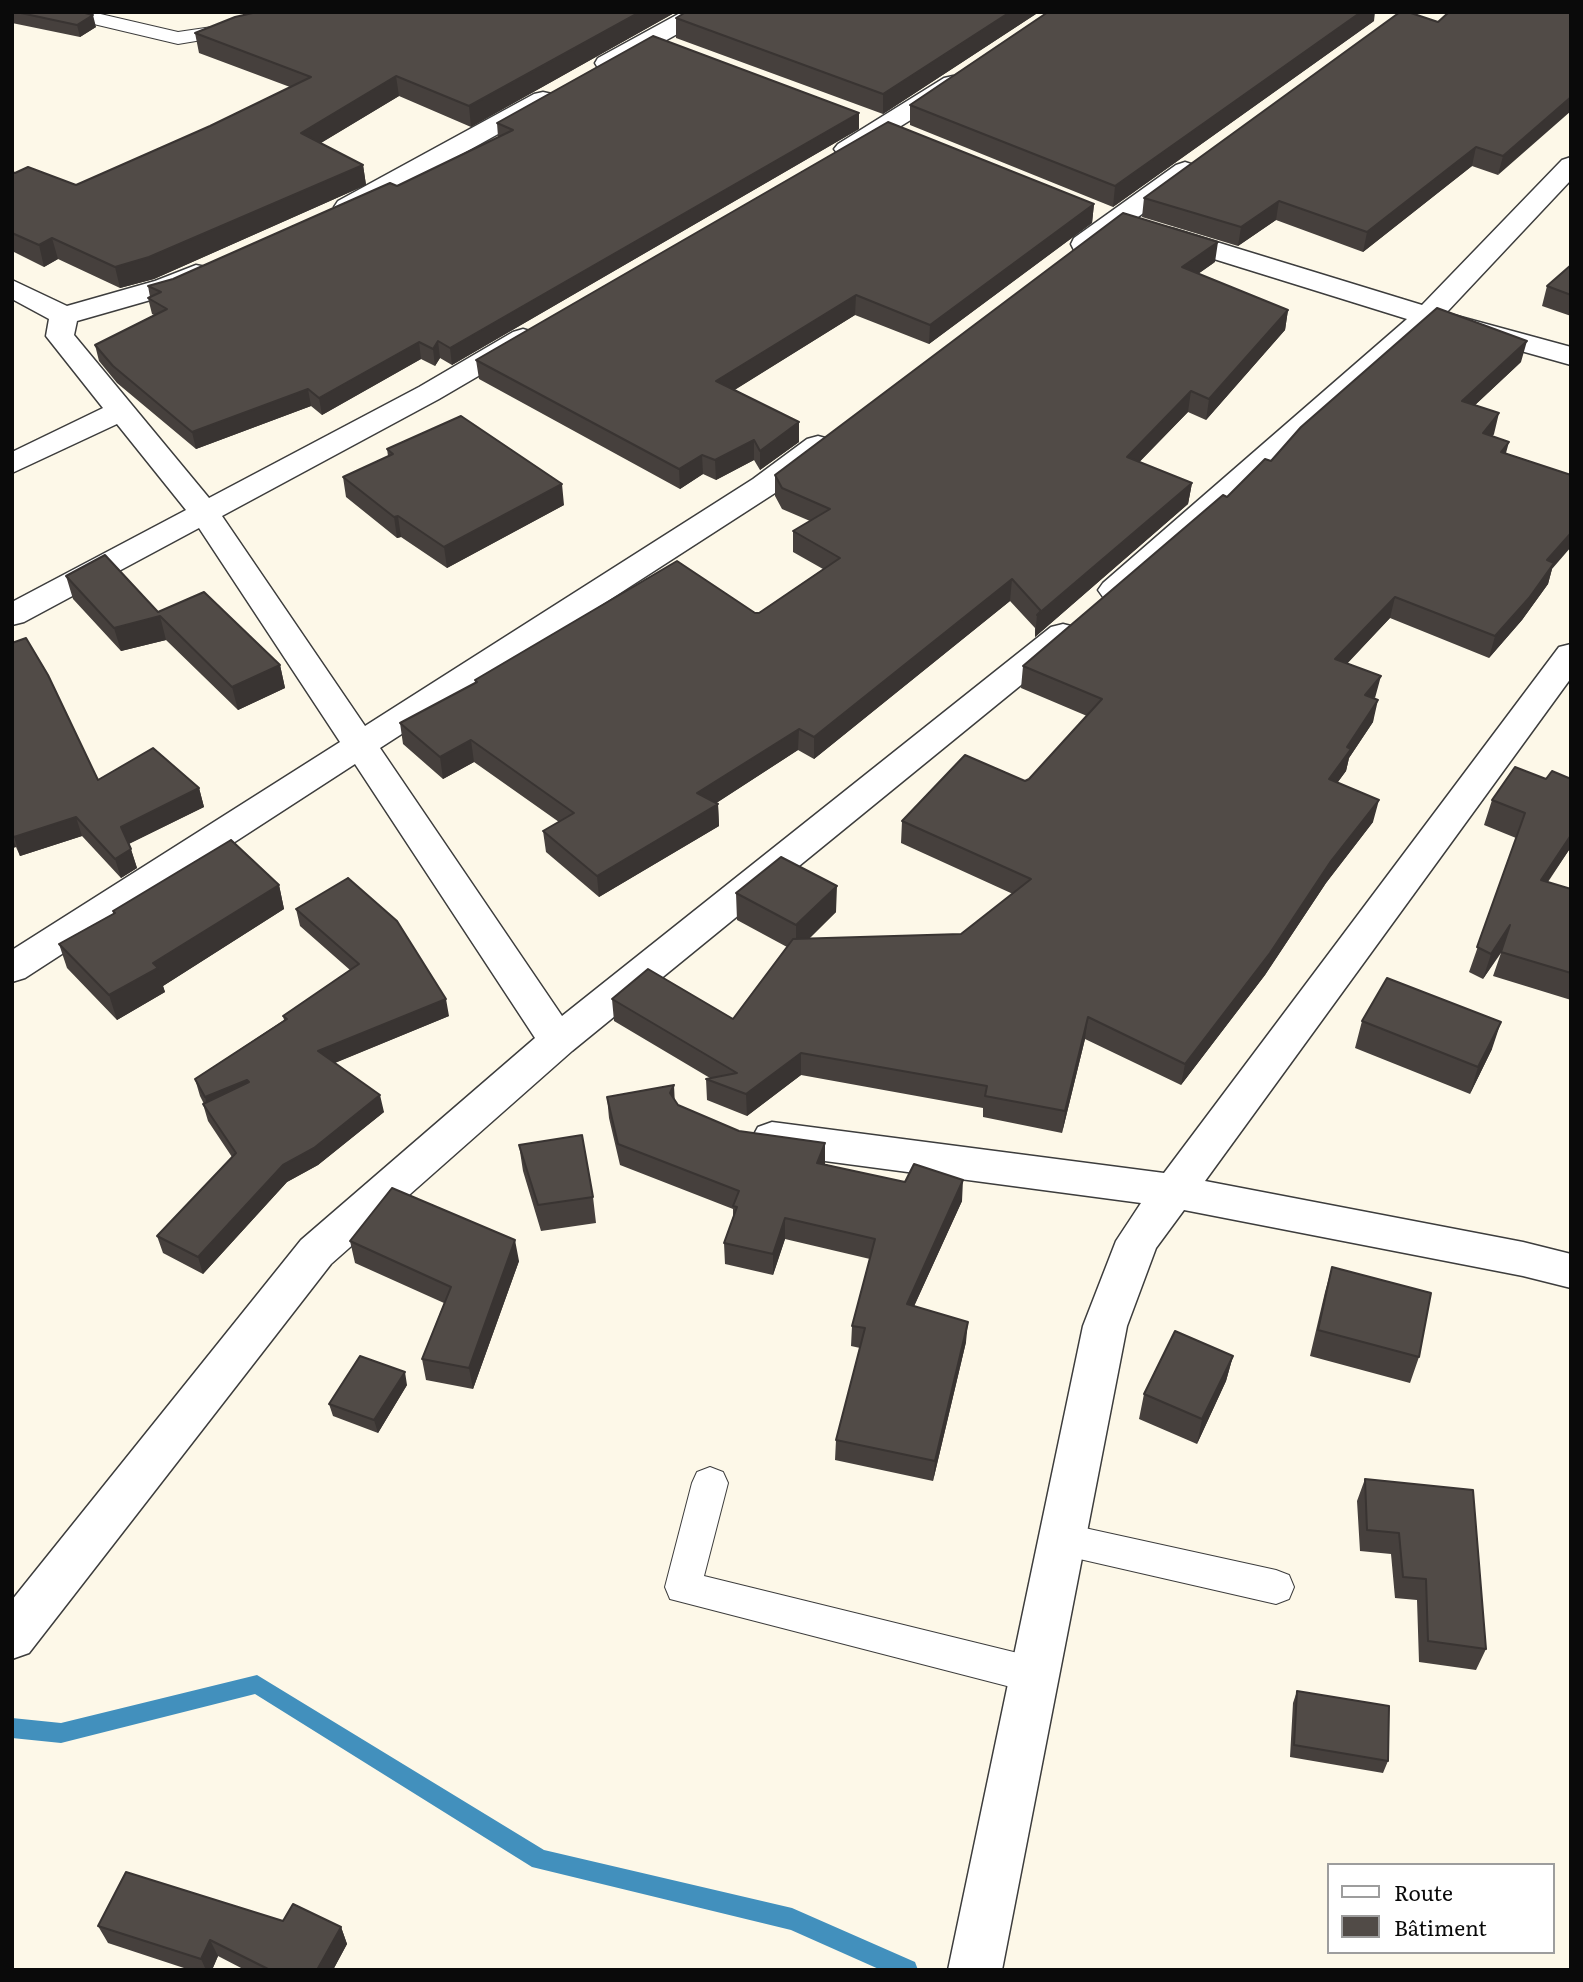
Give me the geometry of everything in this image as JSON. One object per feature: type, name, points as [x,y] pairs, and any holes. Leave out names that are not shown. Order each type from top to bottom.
[{"type":"street","points":[[591,72],[700,12]]},
{"type":"street","points":[[650,39],[676,49]]},
{"type":"street","points":[[825,162],[885,128],[979,66]]},
{"type":"street","points":[[329,215],[367,199],[567,85]]},
{"type":"street","points":[[1061,261],[1103,215],[1205,156]]},
{"type":"street","points":[[12,1637],[316,1252],[558,1041],[1059,637],[1427,316],[1571,165]]},
{"type":"street","points":[[1103,215],[1427,316],[1571,356]]},
{"type":"street","points":[[12,288],[64,316],[165,287],[215,265]]},
{"type":"street","points":[[64,316],[60,337],[205,513],[558,1041]]},
{"type":"street","points":[[12,615],[429,393],[549,323]]},
{"type":"street","points":[[12,464],[120,411]]},
{"type":"street","points":[[12,968],[764,485],[841,427]]},
{"type":"street","points":[[977,1959],[1105,1326],[1137,1241],[1571,654]]},
{"type":"street","points":[[741,1134],[1173,1191],[1523,1259],[1571,1271]]},
{"type":"lane","points":[[78,12],[87,17],[178,38],[250,27],[287,12]]},
{"type":"lane","points":[[710,1483],[683,1587],[1034,1675]]},
{"type":"lane","points":[[1062,1539],[1276,1587]]},
{"type":"building","points":[[16,12],[81,12],[93,15],[77,25]]},
{"type":"building","points":[[257,12],[640,12],[469,106],[396,76],[301,133],[363,165],[149,257],[115,267],[52,238],[39,245],[12,233],[12,172],[28,167],[76,185],[210,126],[311,77],[195,33],[235,17]]},
{"type":"building","points":[[686,12],[1010,12],[883,94],[676,18]]},
{"type":"building","points":[[1048,12],[1361,12],[1115,186],[910,105]]},
{"type":"building","points":[[1400,12],[1438,22],[1449,12],[1571,12],[1571,97],[1503,156],[1476,147],[1367,232],[1279,201],[1241,227],[1144,198]]},
{"type":"building","points":[[653,36],[859,113],[450,348],[438,341],[433,349],[419,342],[319,398],[308,389],[192,432],[113,366],[95,345],[167,309],[148,298],[161,292],[148,286],[173,279],[390,183],[397,186],[513,130],[497,123]]},
{"type":"building","points":[[888,122],[1094,204],[930,325],[856,295],[716,381],[799,422],[760,451],[754,440],[715,460],[702,455],[679,469],[476,360]]},
{"type":"building","points":[[1123,213],[1218,242],[1182,267],[1288,310],[1209,399],[1191,391],[1127,457],[1192,483],[1037,615],[1041,611],[1012,579],[814,737],[799,729],[697,793],[718,804],[597,876],[543,831],[574,813],[471,740],[440,757],[400,723],[477,682],[475,680],[677,561],[755,613],[759,613],[840,558],[793,531],[830,509],[782,488],[775,475]]},
{"type":"building","points":[[1571,265],[1571,295],[1547,286]]},
{"type":"building","points":[[1437,308],[1527,341],[1462,401],[1499,413],[1483,433],[1509,442],[1501,452],[1571,475],[1571,533],[1547,560],[1554,563],[1529,598],[1495,636],[1395,597],[1335,659],[1381,676],[1365,695],[1378,700],[1347,747],[1351,749],[1329,779],[1379,800],[1331,861],[1270,953],[1185,1064],[1088,1017],[1065,1111],[985,1096],[987,1086],[801,1053],[746,1094],[706,1079],[737,1073],[612,999],[648,969],[733,1019],[793,939],[961,934],[1031,879],[902,821],[965,755],[1025,781],[1029,779],[1102,699],[1023,666],[1223,495],[1227,497],[1265,459],[1271,461],[1301,427]]},
{"type":"building","points":[[461,416],[562,484],[444,547],[398,516],[394,517],[343,477],[393,454],[387,449]]},
{"type":"building","points":[[105,555],[158,612],[204,592],[280,665],[232,687],[160,616],[114,628],[66,576]]},
{"type":"building","points":[[26,638],[48,675],[98,780],[153,748],[199,788],[121,827],[131,849],[115,859],[76,817],[14,837],[12,834],[12,643]]},
{"type":"building","points":[[1515,767],[1546,779],[1552,771],[1571,779],[1571,835],[1541,880],[1571,889],[1571,973],[1501,952],[1510,925],[1491,954],[1477,947],[1525,813],[1492,800]]},
{"type":"building","points":[[231,840],[279,885],[153,963],[158,968],[109,995],[59,944],[115,913],[113,911]]},
{"type":"building","points":[[781,857],[837,886],[796,925],[736,893]]},
{"type":"building","points":[[348,878],[397,921],[446,999],[318,1051],[380,1095],[314,1148],[283,1165],[198,1257],[157,1236],[236,1153],[203,1104],[249,1082],[247,1080],[205,1097],[195,1079],[287,1019],[283,1016],[359,964],[296,909]]},
{"type":"building","points":[[1387,978],[1501,1022],[1478,1067],[1362,1021]]},
{"type":"building","points":[[674,1085],[670,1093],[678,1105],[739,1131],[825,1143],[817,1163],[905,1182],[914,1164],[963,1180],[907,1304],[968,1322],[935,1461],[836,1440],[865,1328],[852,1326],[875,1239],[785,1218],[773,1254],[724,1243],[737,1207],[733,1206],[739,1191],[618,1144],[607,1097]]},
{"type":"building","points":[[582,1135],[593,1197],[538,1205],[519,1145]]},
{"type":"building","points":[[392,1188],[515,1240],[469,1368],[422,1359],[451,1287],[350,1241]]},
{"type":"building","points":[[1332,1267],[1431,1293],[1419,1357],[1318,1330]]},
{"type":"building","points":[[1175,1331],[1233,1356],[1202,1419],[1144,1394]]},
{"type":"building","points":[[360,1356],[405,1372],[374,1420],[329,1404]]},
{"type":"building","points":[[1365,1479],[1473,1490],[1486,1649],[1428,1641],[1426,1579],[1403,1577],[1399,1533],[1367,1530]]},
{"type":"building","points":[[1297,1691],[1389,1706],[1388,1761],[1294,1745]]},
{"type":"building","points":[[126,1872],[283,1921],[293,1904],[341,1927],[317,1970],[270,1970],[210,1940],[201,1959],[98,1926]]},
{"type":"waterway","points":[[12,1728],[61,1733],[257,1684],[540,1860],[792,1919],[907,1970]]}]
